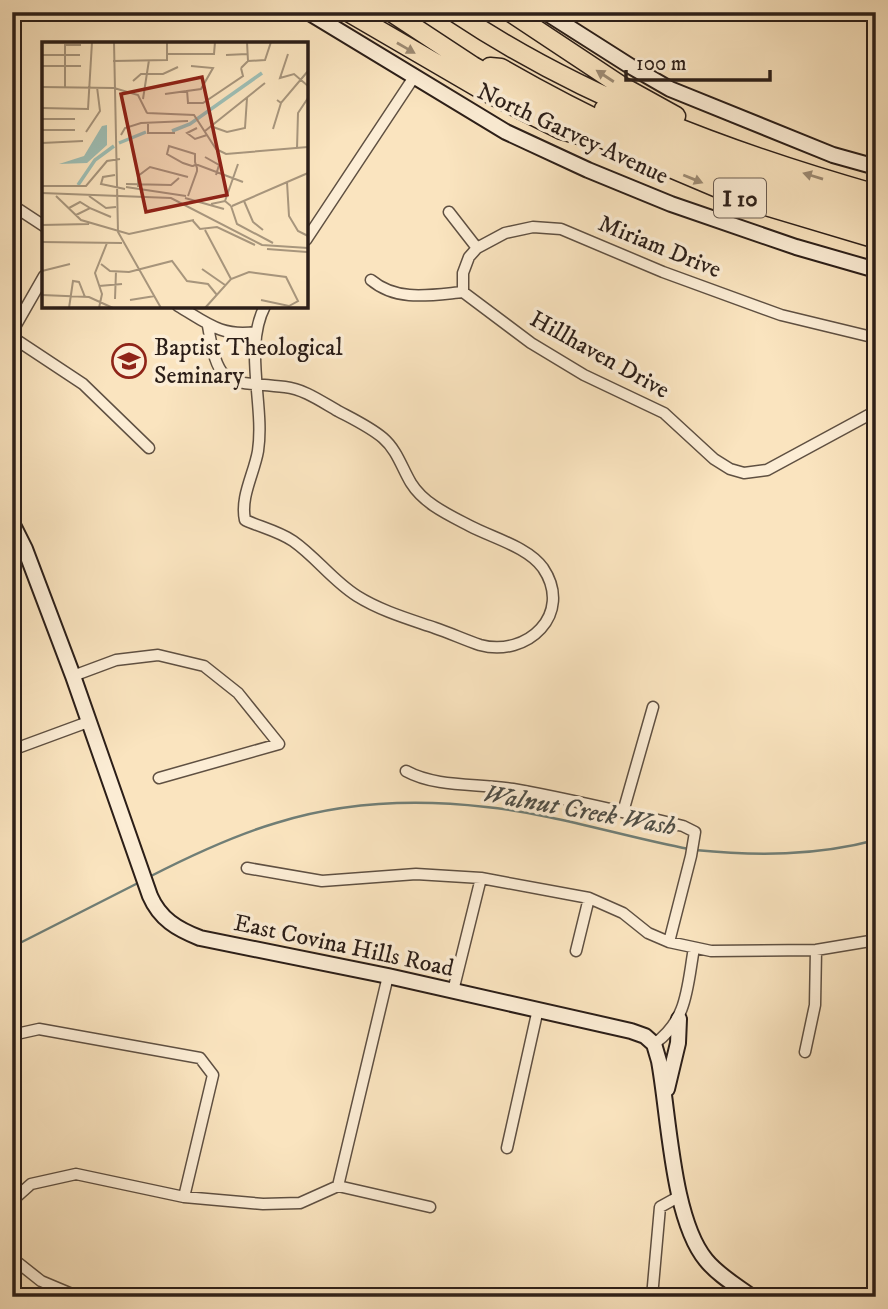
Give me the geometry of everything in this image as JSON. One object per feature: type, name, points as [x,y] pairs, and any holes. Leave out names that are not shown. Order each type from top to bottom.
[{"type":"highway","points":[[348,12],[471,84],[561,130],[608,142]]},
{"type":"highway","name":"I 10","points":[[391,12],[473,66],[608,142],[746,200],[876,239]]},
{"type":"highway","name":"I 10","points":[[454,12],[595,94],[750,156],[876,194]]},
{"type":"highway","points":[[510,12],[620,85],[750,156]]},
{"type":"highway","points":[[492,35],[508,57],[524,68],[629,121],[782,183],[876,212]]},
{"type":"highway","points":[[473,66],[501,68],[576,110],[705,168],[791,200],[876,224]]},
{"type":"street","name":"North Garvey Avenue","points":[[308,12],[506,132],[587,170],[671,204],[796,247],[876,270]]},
{"type":"street","points":[[545,12],[670,89],[833,155],[876,167]]},
{"type":"street","points":[[308,237],[414,77]]},
{"type":"street","points":[[12,205],[42,225]]},
{"type":"street","points":[[370,280],[397,295],[463,292],[463,273],[469,257],[477,248],[449,212]]},
{"type":"street","name":"Miriam Drive","points":[[477,248],[505,233],[533,227],[561,229],[663,272],[782,314],[876,338]]},
{"type":"street","points":[[42,280],[12,334],[83,384],[149,448]]},
{"type":"street","name":"Hillhaven Drive","points":[[463,292],[542,349],[584,375],[664,413],[714,459],[730,469],[744,472],[766,470],[876,411]]},
{"type":"street","points":[[185,308],[208,326],[233,334],[256,332]]},
{"type":"street","points":[[208,326],[213,355],[223,374],[231,380],[253,386],[286,387],[301,391],[362,424],[385,439],[412,484],[435,507],[518,549],[542,566],[549,579],[552,608],[548,621],[530,639],[500,648],[480,645],[381,608],[339,582],[291,540],[245,520],[243,509],[258,451],[253,386],[256,332],[264,308]]},
{"type":"street","name":"East Covina Hills Road","points":[[12,523],[25,549],[73,676],[144,881],[154,906],[165,919],[180,930],[200,938],[388,975],[538,1009],[631,1031],[645,1036],[654,1044]]},
{"type":"street","points":[[73,676],[116,660],[159,654],[204,666],[237,693],[279,744],[159,778]]},
{"type":"street","points":[[623,812],[653,707]]},
{"type":"street","points":[[12,750],[88,722]]},
{"type":"street","points":[[406,771],[425,779],[511,789],[623,812],[683,825],[695,832],[669,942]]},
{"type":"street","points":[[247,868],[321,881],[416,874],[481,878],[589,898],[623,914],[648,933],[694,948],[740,951],[816,950],[876,940]]},
{"type":"street","points":[[453,991],[481,878]]},
{"type":"street","points":[[576,951],[589,898]]},
{"type":"street","points":[[665,1094],[678,1043],[679,1019],[694,948]]},
{"type":"street","points":[[805,1052],[815,1005],[816,950]]},
{"type":"street","points":[[338,1186],[388,975]]},
{"type":"street","points":[[507,1148],[538,1009]]},
{"type":"street","points":[[679,1019],[672,1029],[654,1044],[665,1094],[685,1219],[694,1242],[706,1261],[752,1297]]},
{"type":"street","points":[[12,1035],[39,1029],[200,1058],[213,1075],[184,1198]]},
{"type":"street","points":[[12,1201],[32,1184],[76,1174],[184,1198],[263,1204],[300,1203],[338,1186],[430,1207]]},
{"type":"street","points":[[652,1297],[660,1207],[680,1196]]},
{"type":"street","points":[[12,1258],[41,1281],[79,1297]]},
{"type":"waterway","name":"Walnut Creek Wash","points":[[149,877],[211,847],[276,823],[327,811],[380,804],[434,803],[511,810],[689,849]]},
{"type":"waterway","name":"Walnut Creek Wash","points":[[695,850],[741,853],[808,852],[876,840]]},
{"type":"waterway","name":"Walnut Creek Wash","points":[[12,947],[140,882]]},
{"type":"place","name":"Baptist Theological Seminary","points":[[129,361]]}]
